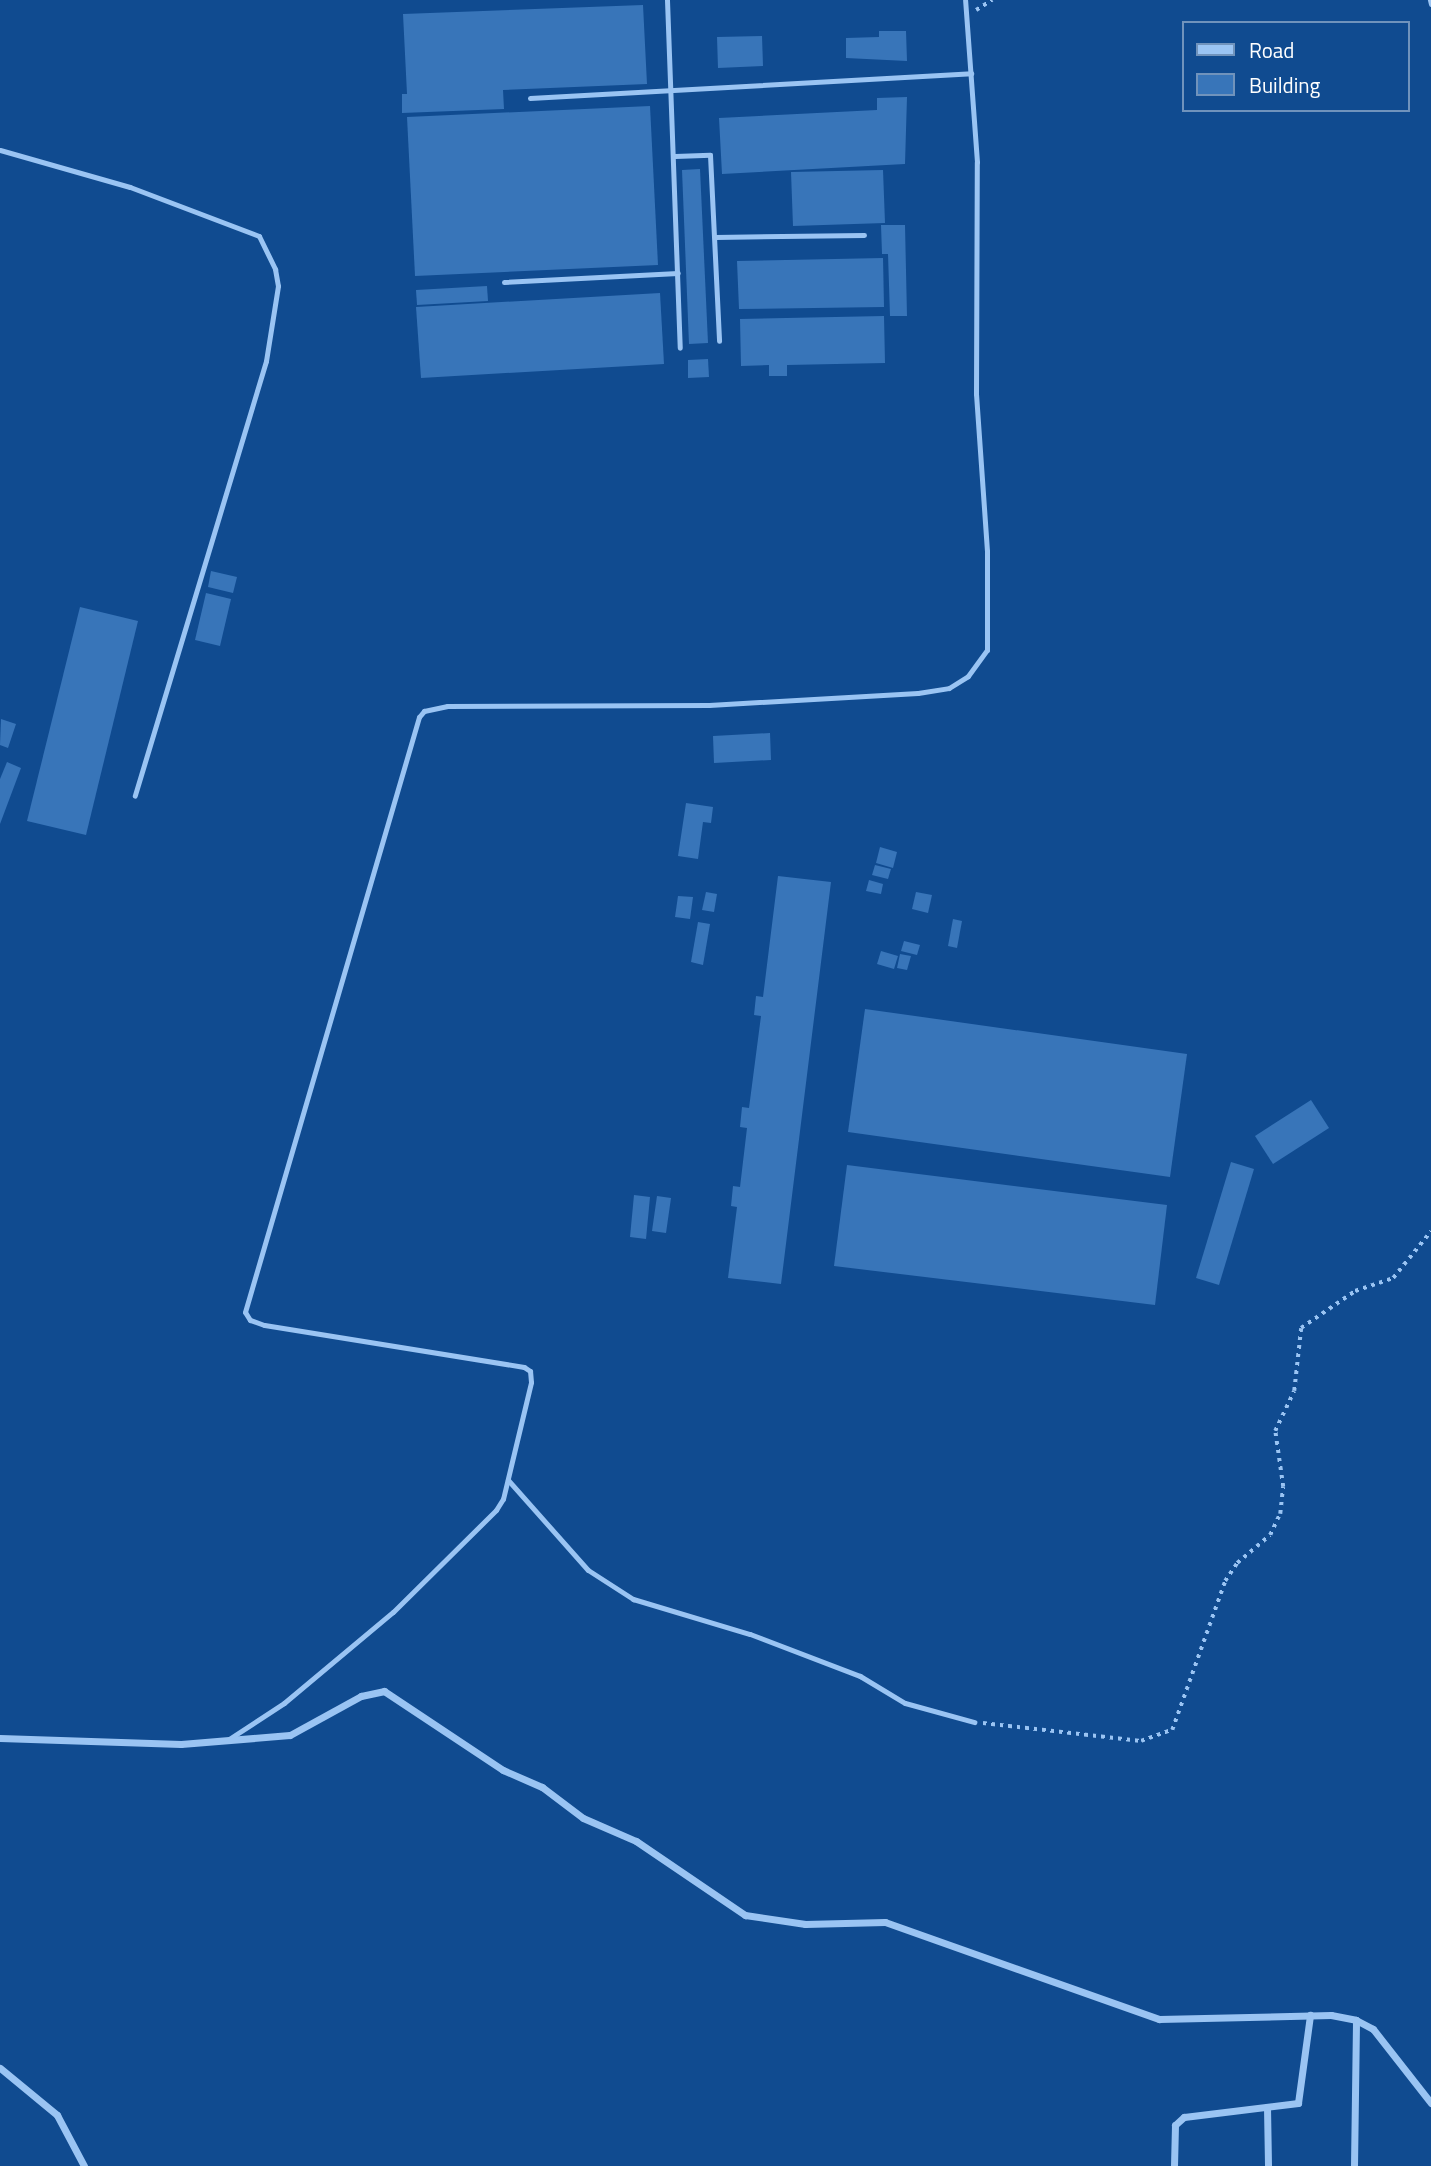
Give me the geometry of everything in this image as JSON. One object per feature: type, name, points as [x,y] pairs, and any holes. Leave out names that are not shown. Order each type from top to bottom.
[{"type":"street","points":[[0,1738],[227,1741],[297,1734],[361,1696],[384,1691],[492,1763],[542,1787],[574,1812],[636,1840],[745,1914],[805,1924],[885,1922],[1158,2019],[1310,2015],[1356,2020],[1373,2029],[1389,2046],[1431,2103]]},
{"type":"street","points":[[1174,2166],[1175,2125],[1184,2117],[1298,2103],[1310,2015]]},
{"type":"street","points":[[1354,2166],[1356,2020]]},
{"type":"street","points":[[0,2068],[57,2115],[84,2166]]},
{"type":"street","points":[[1267,2107],[1268,2166]]},
{"type":"lane","points":[[667,0],[674,90],[680,348]]},
{"type":"lane","points":[[227,1741],[284,1703],[445,1564],[500,1505],[531,1382],[527,1368],[264,1325],[250,1320],[245,1312],[419,717],[424,711],[447,706],[709,705],[918,693],[948,688],[977,667],[987,650],[990,626],[976,394],[977,162],[965,0]]},
{"type":"lane","points":[[530,98],[971,73]]},
{"type":"lane","points":[[0,150],[130,187],[259,236],[275,270],[278,286],[267,360],[135,796]]},
{"type":"lane","points":[[675,156],[710,155],[719,341]]},
{"type":"lane","points":[[715,237],[864,235]]},
{"type":"lane","points":[[504,282],[678,273]]},
{"type":"lane","points":[[508,1480],[589,1570],[633,1599],[750,1634],[848,1671],[905,1703],[974,1722]]},
{"type":"path","points":[[966,16],[992,0]]},
{"type":"path","points":[[974,1722],[1141,1741],[1172,1730],[1225,1581],[1276,1525],[1283,1488],[1275,1431],[1294,1391],[1301,1328],[1354,1291],[1393,1278],[1431,1231]]},
{"type":"building","points":[[643,5],[647,84],[503,90],[504,109],[402,113],[402,94],[407,94],[403,14]]},
{"type":"building","points":[[879,31],[906,31],[907,61],[846,58],[846,38],[879,37]]},
{"type":"building","points":[[762,36],[763,66],[718,68],[717,37]]},
{"type":"building","points":[[907,97],[905,164],[722,174],[719,118],[877,110],[877,98]]},
{"type":"building","points":[[650,106],[658,265],[415,276],[407,117]]},
{"type":"building","points":[[700,169],[708,343],[689,344],[682,170]]},
{"type":"building","points":[[883,170],[885,223],[793,226],[791,172]]},
{"type":"building","points":[[881,225],[905,225],[907,316],[890,316],[888,254],[882,254]]},
{"type":"building","points":[[883,258],[884,307],[739,309],[737,261]]},
{"type":"building","points":[[487,286],[488,301],[417,305],[416,290]]},
{"type":"building","points":[[660,293],[664,364],[421,378],[416,307]]},
{"type":"building","points":[[884,316],[885,363],[787,365],[787,376],[769,376],[769,365],[741,366],[740,319]]},
{"type":"building","points":[[708,359],[709,377],[688,378],[688,360]]},
{"type":"building","points":[[211,571],[237,577],[233,593],[208,587]]},
{"type":"building","points":[[206,593],[231,599],[220,646],[195,640]]},
{"type":"building","points":[[80,607],[138,621],[86,835],[27,821]]},
{"type":"building","points":[[1,719],[16,724],[8,748],[0,745]]},
{"type":"building","points":[[770,733],[771,760],[714,763],[713,736]]},
{"type":"building","points":[[7,762],[21,768],[0,824],[0,779]]},
{"type":"building","points":[[686,803],[713,807],[711,823],[703,822],[698,859],[678,856]]},
{"type":"building","points":[[880,847],[897,852],[893,868],[876,863]]},
{"type":"building","points":[[875,865],[891,869],[888,879],[872,875]]},
{"type":"building","points":[[778,876],[831,882],[781,1284],[728,1278],[737,1207],[731,1206],[733,1186],[740,1187],[747,1128],[740,1127],[742,1107],[749,1108],[761,1016],[754,1015],[756,996],[763,997]]},
{"type":"building","points":[[869,880],[883,884],[881,894],[866,891]]},
{"type":"building","points":[[706,892],[717,894],[714,912],[702,910]]},
{"type":"building","points":[[916,892],[932,895],[928,913],[912,909]]},
{"type":"building","points":[[678,896],[693,897],[690,919],[675,917]]},
{"type":"building","points":[[953,919],[962,921],[957,948],[948,946]]},
{"type":"building","points":[[698,922],[710,924],[703,965],[691,962]]},
{"type":"building","points":[[904,941],[920,945],[917,955],[901,951]]},
{"type":"building","points":[[881,951],[898,956],[894,969],[877,964]]},
{"type":"building","points":[[900,954],[911,956],[907,970],[897,968]]},
{"type":"building","points":[[865,1009],[1187,1054],[1170,1177],[848,1132]]},
{"type":"building","points":[[1311,1100],[1329,1128],[1273,1164],[1255,1136]]},
{"type":"building","points":[[1231,1162],[1254,1169],[1219,1285],[1196,1278]]},
{"type":"building","points":[[847,1165],[1167,1205],[1155,1305],[834,1266]]},
{"type":"building","points":[[634,1195],[650,1197],[646,1239],[630,1237]]},
{"type":"building","points":[[657,1196],[671,1198],[666,1233],[652,1231]]}]
